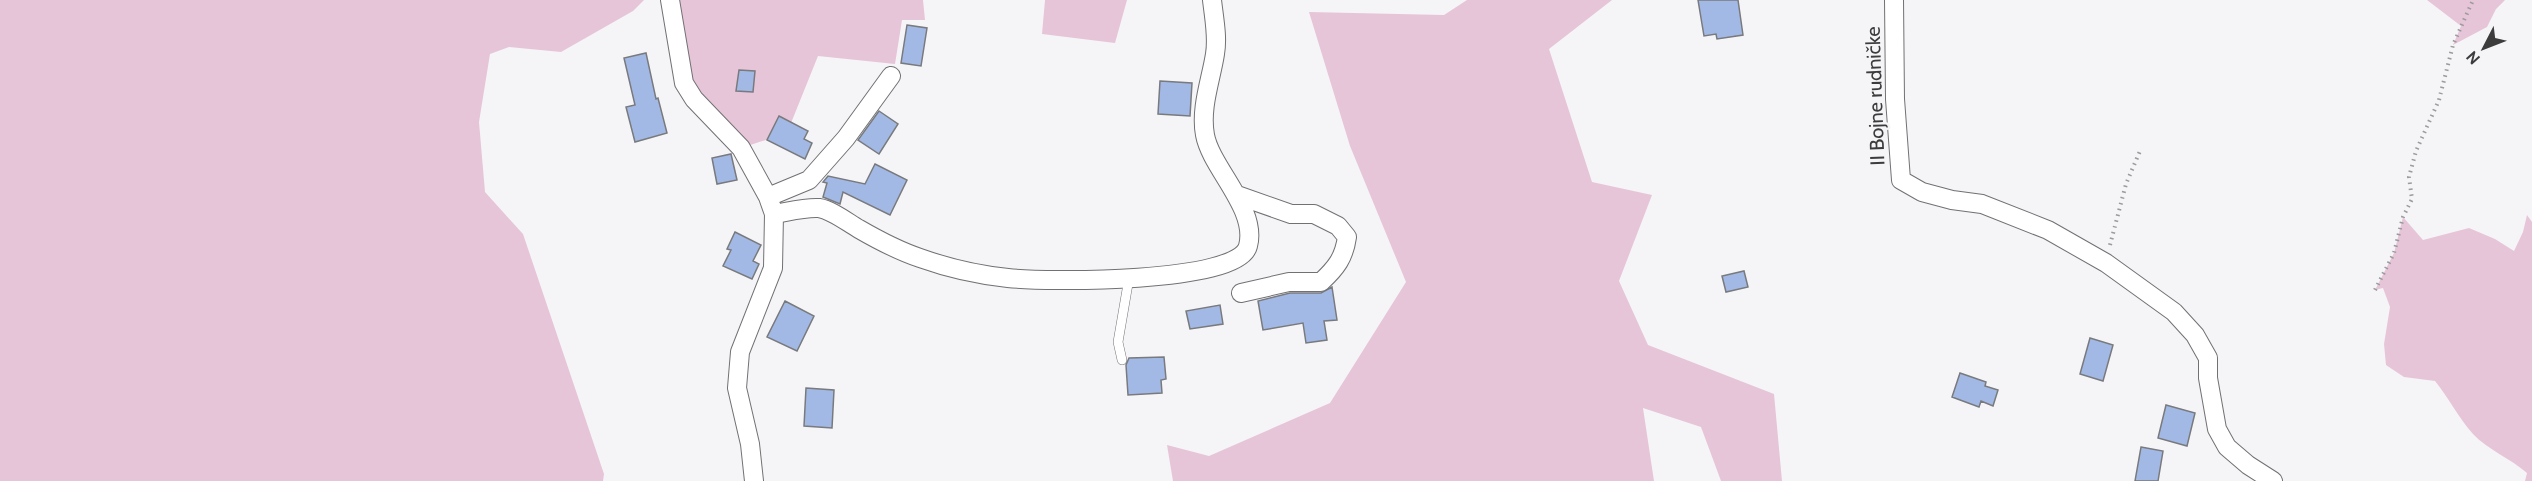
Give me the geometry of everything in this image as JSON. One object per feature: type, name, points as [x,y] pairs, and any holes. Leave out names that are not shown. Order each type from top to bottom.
[{"type":"street","points":[[670,0],[684,83],[694,99],[741,148],[771,205],[772,268],[740,352],[737,388],[750,444],[754,481]]},
{"type":"street","points":[[771,205],[819,208],[891,246],[920,258],[985,275],[1012,279],[1129,278],[1188,273],[1221,267],[1239,258],[1248,250],[1251,234],[1237,195],[1205,136],[1204,105],[1216,51],[1212,0]]},
{"type":"street","name":"II Bojne rudničke","points":[[1894,0],[1895,99],[1901,180],[1922,192],[1952,200],[1982,204],[2048,230],[2106,263],[2174,312],[2195,335],[2208,358],[2208,378],[2217,429],[2227,447],[2248,465],[2274,481]]},
{"type":"street","points":[[771,205],[809,180],[846,138],[891,76]]},
{"type":"street","points":[[1237,195],[1291,214],[1314,214],[1338,226],[1347,237],[1345,251],[1337,268],[1321,282],[1289,282],[1240,293]]},
{"type":"lane","points":[[1122,360],[1118,342],[1129,278]]},
{"type":"path","points":[[2375,290],[2394,254],[2403,217],[2412,199],[2409,177],[2416,151],[2439,100],[2453,45],[2473,0]]},
{"type":"path","points":[[2106,263],[2126,184],[2140,151]]},
{"type":"shaded area","points":[[0,0],[644,0],[633,11],[561,52],[509,47],[490,54],[479,122],[485,192],[523,234],[604,474],[603,481],[0,481]]},
{"type":"shaded area","points":[[670,0],[923,0],[925,20],[902,20],[895,64],[818,56],[787,133],[741,148],[694,99]]},
{"type":"shaded area","points":[[1045,0],[1127,0],[1115,43],[1042,34]]},
{"type":"shaded area","points":[[1467,0],[1612,0],[1549,49],[1592,182],[1652,195],[1619,281],[1648,345],[1774,394],[1782,481],[1721,481],[1701,427],[1643,408],[1654,481],[1173,481],[1167,445],[1209,456],[1330,403],[1406,282],[1350,146],[1309,12],[1444,15]]},
{"type":"shaded area","points":[[2427,0],[2505,0],[2496,9],[2487,27],[2453,45],[2461,26]]},
{"type":"shaded area","points":[[2527,215],[2532,222],[2532,481],[2525,481],[2527,473],[2473,434],[2435,381],[2404,377],[2386,365],[2384,344],[2390,307],[2383,288],[2375,290],[2394,253],[2403,217],[2423,240],[2469,228],[2495,239],[2514,251],[2523,232]]},
{"type":"building","points":[[1698,0],[1738,0],[1743,35],[1717,39],[1716,34],[1704,36]]},
{"type":"building","points":[[907,25],[927,28],[921,66],[901,63]]},
{"type":"building","points":[[646,53],[656,99],[658,98],[667,133],[635,142],[626,107],[635,105],[624,58]]},
{"type":"building","points":[[739,70],[755,71],[753,92],[736,91]]},
{"type":"building","points":[[1160,81],[1192,83],[1190,116],[1158,114]]},
{"type":"building","points":[[879,111],[898,124],[879,154],[858,140]]},
{"type":"building","points":[[779,116],[808,131],[804,139],[812,143],[805,159],[767,140]]},
{"type":"building","points":[[731,154],[737,180],[717,184],[712,158]]},
{"type":"building","points":[[875,164],[907,180],[890,215],[843,192],[840,204],[823,197],[827,183],[823,182],[828,176],[865,184]]},
{"type":"building","points":[[735,232],[761,245],[753,261],[759,264],[752,279],[723,266],[731,250],[727,249]]},
{"type":"building","points":[[1744,271],[1748,287],[1726,292],[1722,276]]},
{"type":"building","points":[[1332,287],[1337,320],[1324,321],[1327,340],[1306,343],[1303,323],[1263,330],[1258,301],[1290,293],[1321,293]]},
{"type":"building","points":[[785,301],[814,316],[797,351],[767,337]]},
{"type":"building","points":[[1220,305],[1223,324],[1190,329],[1186,311]]},
{"type":"building","points":[[2090,338],[2113,345],[2103,381],[2080,374]]},
{"type":"building","points":[[1164,357],[1166,379],[1161,380],[1162,393],[1128,395],[1126,365],[1129,358]]},
{"type":"building","points":[[1960,373],[1986,382],[1985,386],[1998,390],[1993,406],[1981,401],[1979,407],[1952,397]]},
{"type":"building","points":[[806,388],[834,390],[832,428],[804,426]]},
{"type":"building","points":[[2166,405],[2195,413],[2187,446],[2158,438]]},
{"type":"building","points":[[2141,447],[2163,451],[2158,481],[2135,481]]}]
